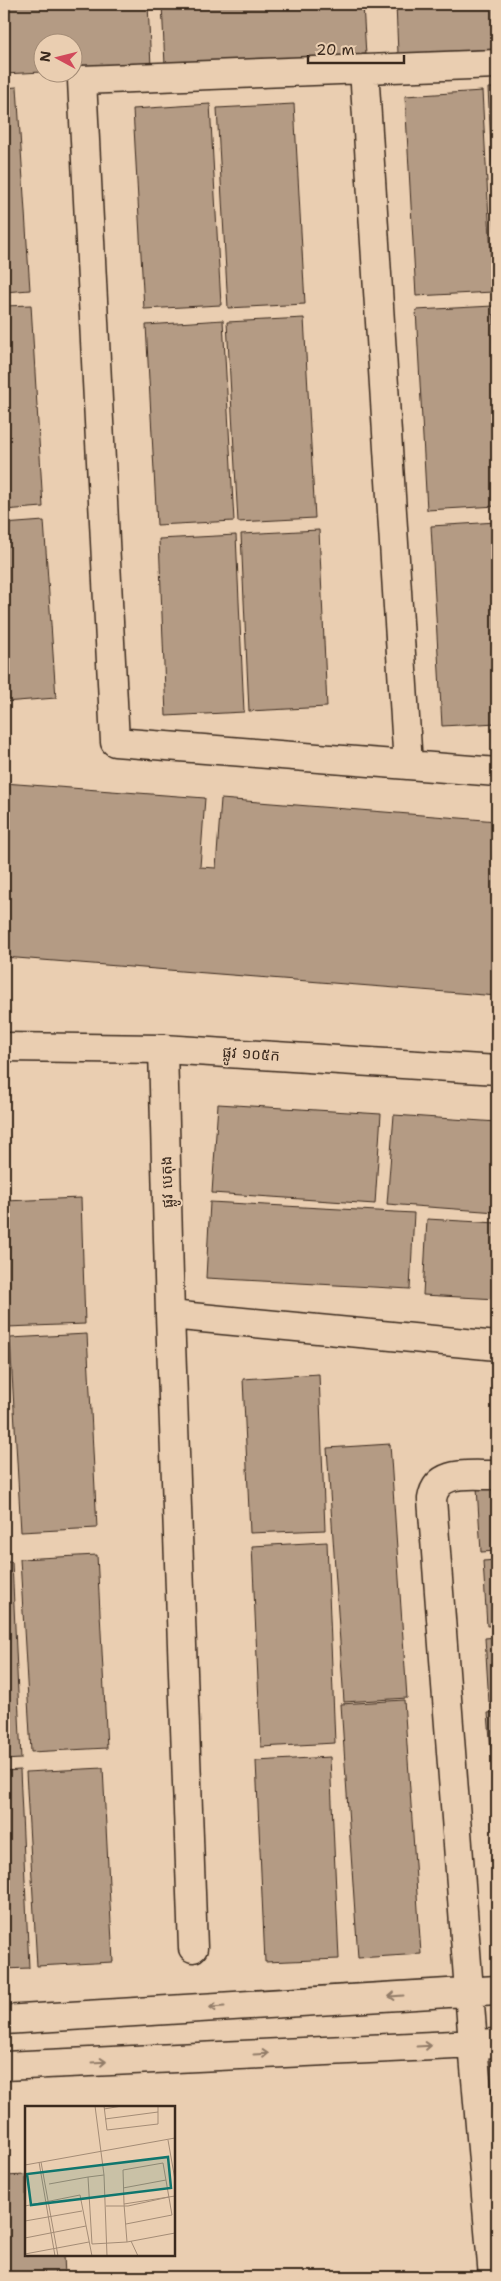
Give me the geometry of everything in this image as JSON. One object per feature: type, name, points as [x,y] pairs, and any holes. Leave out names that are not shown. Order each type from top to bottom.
[{"type":"street","points":[[497,64],[82,80],[115,742],[497,772]]},
{"type":"street","points":[[364,69],[408,765]]},
{"type":"street","name":"ផ្លូវ ១០៥ក","points":[[4,1047],[163,1048],[497,1070]]},
{"type":"street","name":"ផ្លូវ បេតុង","points":[[163,1048],[170,1315],[193,1948]]},
{"type":"street","points":[[170,1315],[497,1346]]},
{"type":"street","points":[[493,2277],[485,2043],[469,1992],[432,1499],[434,1488],[441,1480],[452,1477],[497,1475]]},
{"type":"street","points":[[4,2020],[497,1990]]},
{"type":"street","points":[[4,2066],[485,2043]]},
{"type":"building","points":[[4,4],[148,4],[151,67],[82,70],[82,32],[32,32],[32,73],[4,74]]},
{"type":"building","points":[[162,4],[363,4],[366,55],[165,65]]},
{"type":"building","points":[[396,4],[497,4],[497,49],[398,54]]},
{"type":"building","points":[[17,87],[30,290],[4,292],[4,88]]},
{"type":"building","points":[[488,88],[497,88],[497,260]]},
{"type":"building","points":[[482,91],[493,292],[416,296],[405,96]]},
{"type":"building","points":[[210,104],[221,305],[144,309],[133,109]]},
{"type":"building","points":[[294,104],[305,304],[228,308],[217,108]]},
{"type":"building","points":[[31,305],[43,507],[4,510],[4,306]]},
{"type":"building","points":[[493,306],[497,385],[497,506],[427,510],[416,310]]},
{"type":"building","points":[[304,318],[315,518],[238,522],[227,322]]},
{"type":"building","points":[[223,320],[234,521],[157,525],[146,325]]},
{"type":"building","points":[[44,521],[56,698],[4,702],[4,524]]},
{"type":"building","points":[[497,522],[497,723],[442,726],[431,526]]},
{"type":"building","points":[[319,530],[327,707],[249,711],[241,534]]},
{"type":"building","points":[[236,535],[244,712],[166,716],[159,539]]},
{"type":"building","points":[[4,783],[205,798],[200,867],[216,868],[221,799],[497,821],[497,996],[4,957]]},
{"type":"building","points":[[218,1104],[381,1114],[375,1204],[212,1193]]},
{"type":"building","points":[[394,1115],[497,1122],[497,1212],[387,1204]]},
{"type":"building","points":[[81,1198],[85,1324],[7,1327],[4,1201]]},
{"type":"building","points":[[210,1202],[414,1213],[410,1289],[206,1278]]},
{"type":"building","points":[[427,1219],[497,1223],[497,1299],[423,1295]]},
{"type":"building","points":[[87,1334],[97,1528],[21,1532],[10,1338]]},
{"type":"building","points":[[319,1374],[325,1530],[250,1533],[243,1379]]},
{"type":"building","points":[[390,1444],[407,1698],[344,1702],[327,1448]]},
{"type":"building","points":[[497,1486],[497,1551],[481,1552],[477,1487]]},
{"type":"building","points":[[4,1493],[6,1533],[4,1533]]},
{"type":"building","points":[[327,1542],[335,1743],[261,1747],[252,1546]]},
{"type":"building","points":[[97,1555],[107,1748],[31,1752],[20,1559]]},
{"type":"building","points":[[497,1560],[497,1625],[487,1626],[483,1561]]},
{"type":"building","points":[[4,1562],[12,1562],[21,1759],[4,1760]]},
{"type":"building","points":[[497,1637],[497,1703],[489,1703],[485,1638]]},
{"type":"building","points":[[404,1700],[421,1954],[358,1958],[341,1704]]},
{"type":"building","points":[[497,1712],[497,1778],[493,1778],[488,1713]]},
{"type":"building","points":[[330,1757],[339,1959],[265,1962],[256,1761]]},
{"type":"building","points":[[103,1768],[113,1962],[37,1966],[26,1772]]},
{"type":"building","points":[[20,1770],[29,1968],[4,1969],[4,1771]]},
{"type":"building","points":[[494,1789],[497,1789],[497,1830]]},
{"type":"building","points":[[25,2175],[25,2256],[64,2256],[65,2277],[4,2277],[4,2176]]}]
